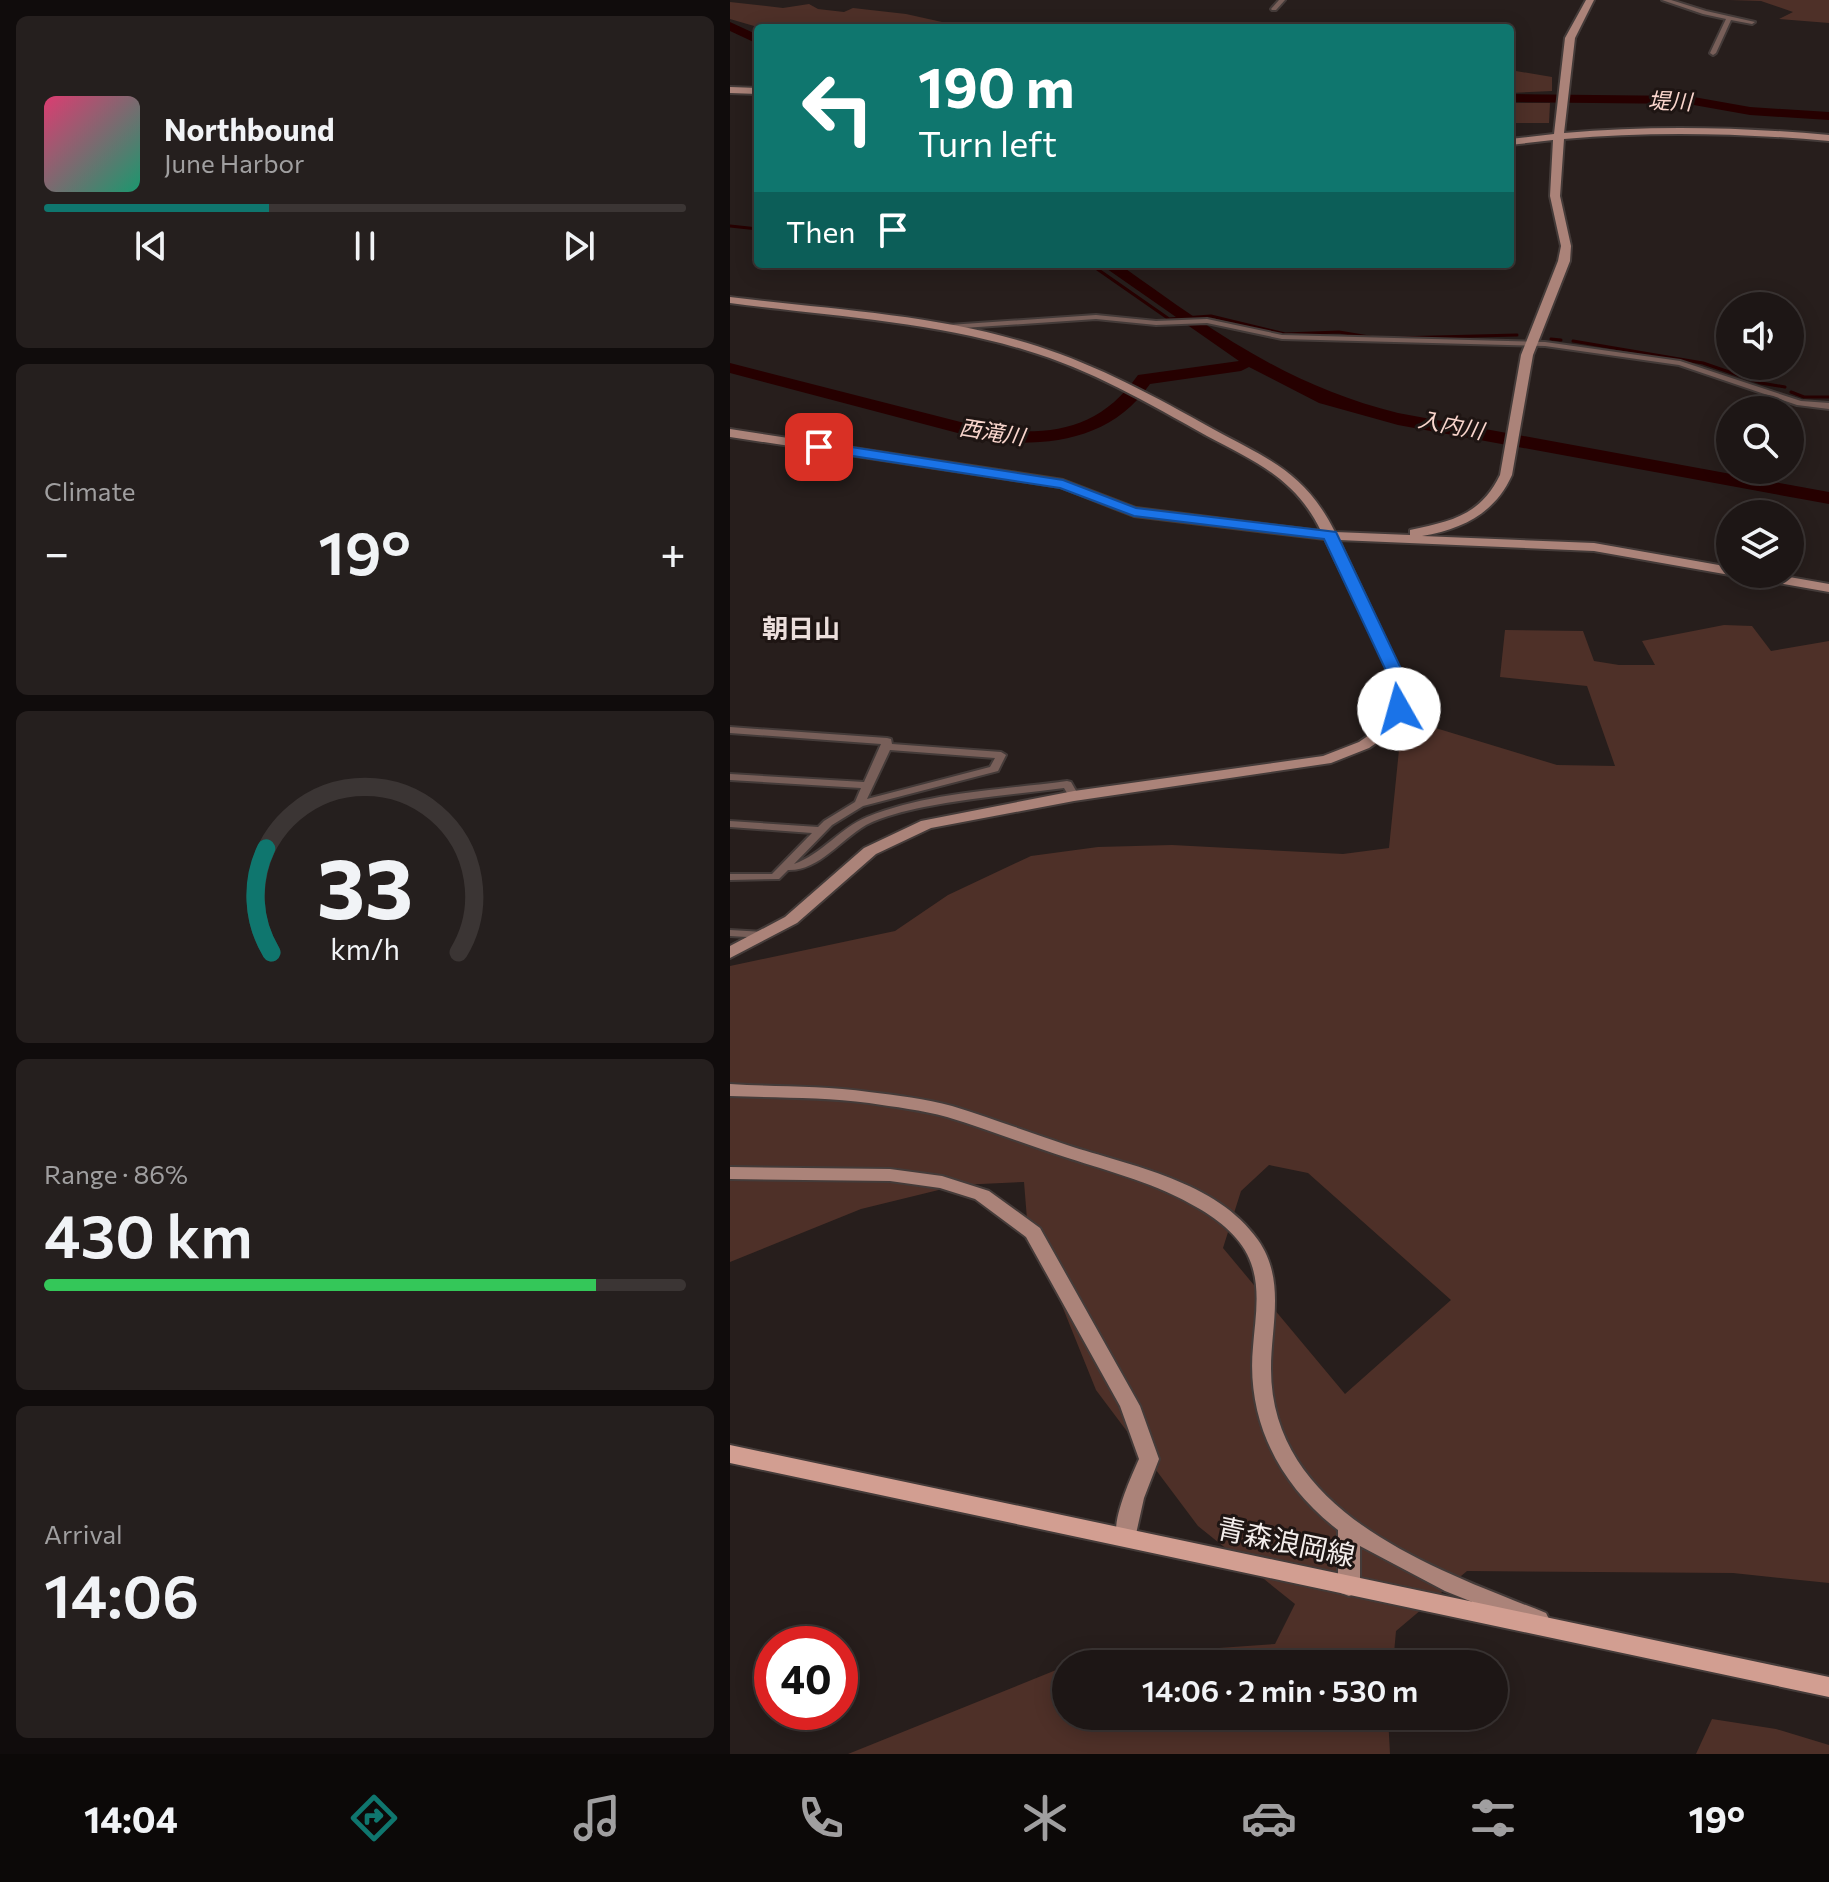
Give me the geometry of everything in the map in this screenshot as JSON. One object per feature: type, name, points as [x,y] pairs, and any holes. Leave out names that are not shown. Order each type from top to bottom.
[{"type":"main road","name":"青森浪岡線","points":[[730,1454],[1829,1687]]},
{"type":"street","points":[[1274,9],[1282,0]]},
{"type":"street","points":[[1368,537],[1426,531],[1456,523],[1484,509],[1500,491],[1513,440],[1527,355],[1564,261],[1566,246],[1554,183],[1572,32],[1590,0]]},
{"type":"street","points":[[1665,0],[1752,22]]},
{"type":"street","points":[[1713,53],[1729,18]]},
{"type":"street","points":[[730,90],[754,91]]},
{"type":"street","points":[[1514,141],[1560,135],[1730,129],[1829,138]]},
{"type":"street","points":[[730,300],[928,328],[1054,356],[1146,399],[1281,471],[1316,507],[1400,685],[1399,709],[1383,732],[1352,751],[1326,760],[955,816],[890,839],[862,857],[809,906],[767,935],[730,953]]},
{"type":"street","points":[[928,328],[1096,317],[1207,321],[1282,337],[1394,343],[1532,342],[1602,349],[1680,363],[1800,403],[1829,406]]},
{"type":"street","points":[[730,433],[1063,484],[1134,512],[1330,536],[1594,547],[1716,569]]},
{"type":"street","points":[[1456,523],[1480,538],[1503,543]]},
{"type":"street","points":[[1804,584],[1829,588]]},
{"type":"street","points":[[730,730],[887,741],[859,804]]},
{"type":"street","points":[[730,877],[769,879],[785,867],[820,830],[859,804],[994,769],[1001,755],[886,747]]},
{"type":"street","points":[[730,777],[868,785]]},
{"type":"street","points":[[785,867],[803,866],[847,831],[881,816],[1067,784],[1074,796]]},
{"type":"street","points":[[730,824],[820,830]]},
{"type":"street","points":[[730,933],[767,935]]},
{"type":"street","points":[[730,1090],[866,1097],[947,1111],[1191,1194],[1235,1226],[1262,1263],[1269,1295],[1262,1390],[1280,1447],[1311,1493],[1332,1516],[1396,1557],[1459,1589],[1575,1633]]},
{"type":"street","points":[[730,1173],[890,1175],[942,1182],[982,1195],[1033,1233],[1130,1406],[1149,1459],[1134,1498],[1126,1537]]},
{"type":"street","points":[[1349,1527],[1349,1587]]},
{"type":"shaded area","points":[[1729,0],[1829,0],[1829,23],[1779,19],[1793,12],[1761,1]]},
{"type":"shaded area","points":[[730,2],[783,8],[809,4],[818,9],[844,12],[853,8],[906,14],[951,24],[754,26],[730,19]]},
{"type":"shaded area","points":[[1514,71],[1552,77],[1552,91],[1514,93]]},
{"type":"shaded area","points":[[1514,103],[1550,103],[1549,123],[1514,123]]},
{"type":"shaded area","points":[[1724,625],[1752,626],[1771,651],[1829,641],[1829,1583],[1733,1573],[1467,1571],[1396,1631],[1394,1650],[1190,1650],[1275,1644],[1295,1604],[1198,1526],[1096,1390],[1027,1219],[1024,1182],[959,1185],[861,1209],[730,1262],[730,966],[895,931],[948,895],[1031,856],[1098,847],[1172,845],[1343,854],[1389,848],[1399,750],[1429,726],[1557,765],[1615,766],[1587,686],[1500,677],[1505,630],[1583,631],[1594,661],[1655,665],[1642,641]],"holes":[[[1269,1165],[1308,1173],[1451,1300],[1345,1394],[1223,1248],[1241,1191]]]},
{"type":"shaded area","points":[[1052,1672],[1052,1730],[1389,1730],[1390,1754],[848,1754]]},
{"type":"shaded area","points":[[1712,1719],[1776,1729],[1829,1745],[1829,1754],[1696,1754]]},
{"type":"waterway","name":"堤川","points":[[730,26],[754,38]]},
{"type":"waterway","name":"堤川","points":[[1514,98],[1688,100],[1750,111],[1829,116]]},
{"type":"waterway","points":[[730,226],[754,229]]},
{"type":"waterway","points":[[1096,268],[1169,319],[1211,316],[1285,334],[1339,332],[1375,338]]},
{"type":"waterway","name":"入内川","points":[[1114,268],[1235,351],[1289,382],[1336,403],[1398,419],[1829,498]]},
{"type":"waterway","points":[[1395,338],[1517,335]]},
{"type":"waterway","points":[[1551,339],[1561,340]]},
{"type":"waterway","points":[[1573,341],[1703,363],[1761,383],[1785,387]]},
{"type":"waterway","name":"西滝川","points":[[730,368],[988,435],[1032,438],[1054,436],[1096,424],[1115,413],[1131,398],[1144,379],[1241,366]]},
{"type":"waterway","points":[[1791,392],[1804,397],[1829,397]]},
{"type":"district","name":"朝日山","points":[[801,629]]},
{"type":"route","points":[[819,447],[1063,484],[1134,512],[1330,536],[1397,677],[1401,701],[1399,709]]}]
